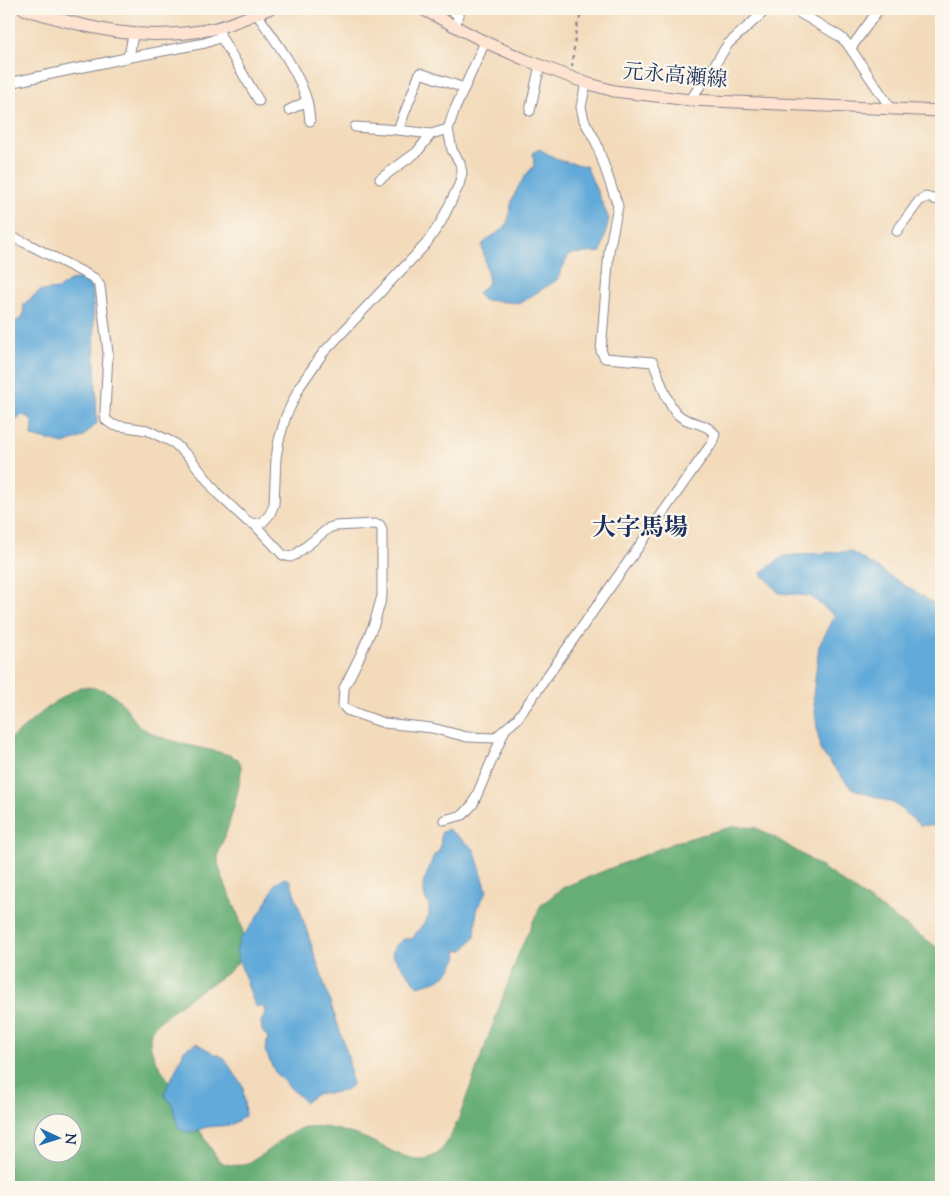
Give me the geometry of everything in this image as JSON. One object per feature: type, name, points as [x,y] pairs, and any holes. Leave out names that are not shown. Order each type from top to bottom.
[{"type":"main road","points":[[24,9],[108,32],[166,35],[191,32],[220,32],[256,13],[269,9]]},
{"type":"main road","name":"元永高瀬線","points":[[422,9],[485,42],[571,76],[586,84],[614,91],[690,100],[941,110]]},
{"type":"street","points":[[448,9],[459,15],[455,26]]},
{"type":"street","points":[[690,100],[728,44],[768,9]]},
{"type":"street","points":[[793,9],[839,36],[851,48],[890,107]]},
{"type":"street","points":[[851,48],[879,9]]},
{"type":"street","points":[[256,13],[280,46],[307,101],[310,121]]},
{"type":"street","points":[[9,83],[126,58],[205,44],[220,32],[258,101]]},
{"type":"street","points":[[126,58],[130,52],[133,34]]},
{"type":"street","points":[[254,524],[263,522],[270,514],[274,504],[276,458],[279,440],[286,416],[300,386],[323,353],[426,244],[441,222],[459,185],[462,173],[460,163],[452,150],[448,129],[485,42]]},
{"type":"street","points":[[530,110],[540,65]]},
{"type":"street","points":[[398,130],[420,73],[464,88]]},
{"type":"street","points":[[9,236],[94,278],[100,286],[108,353],[106,420],[113,425],[147,430],[174,443],[191,459],[218,494],[247,521],[254,524],[283,555],[290,557],[330,528],[380,525],[382,530],[382,596],[374,624],[344,688],[343,705],[347,710],[384,723],[432,728],[467,737],[495,738],[517,719],[712,443],[715,434],[710,428],[681,417],[673,411],[653,362],[605,358],[601,351],[610,251],[618,206],[596,142],[584,120],[582,107],[586,84]]},
{"type":"street","points":[[289,110],[307,101]]},
{"type":"street","points":[[355,126],[431,134],[448,129]]},
{"type":"street","points":[[380,179],[417,152],[431,134]]},
{"type":"street","points":[[897,232],[919,201],[926,197],[941,201]]},
{"type":"street","points":[[444,820],[463,815],[473,804],[505,730]]},
{"type":"path","points":[[571,76],[576,29],[583,9]]},
{"type":"green space","points":[[80,687],[92,688],[103,690],[113,695],[139,725],[147,731],[177,742],[229,755],[238,759],[241,764],[236,799],[218,858],[221,874],[241,923],[243,948],[239,960],[222,977],[182,1003],[159,1022],[152,1030],[150,1036],[150,1043],[156,1061],[219,1161],[229,1165],[249,1163],[304,1127],[334,1129],[355,1135],[409,1157],[419,1159],[437,1154],[447,1142],[459,1118],[520,950],[541,905],[564,887],[676,842],[735,826],[756,828],[779,840],[941,950],[941,1187],[9,1187],[9,740],[56,701]]},
{"type":"water","points":[[539,149],[561,161],[586,166],[609,219],[601,252],[569,254],[557,280],[520,303],[483,300],[477,294],[489,282],[482,245],[506,225],[513,198],[522,181],[534,166],[533,153]]},
{"type":"water","points":[[85,278],[90,284],[93,295],[97,423],[83,437],[64,444],[32,436],[33,424],[29,417],[22,415],[9,429],[9,326],[23,317],[24,304],[40,291],[58,289],[72,280]]},
{"type":"water","points":[[850,551],[941,608],[941,822],[936,826],[920,825],[895,804],[851,788],[820,750],[813,696],[819,646],[835,616],[810,596],[779,593],[761,573],[784,556]]},
{"type":"water","points":[[448,829],[474,849],[487,891],[477,908],[475,936],[464,950],[456,951],[458,956],[447,974],[438,980],[418,986],[392,955],[394,947],[404,939],[412,939],[429,916],[429,905],[425,898],[423,884],[434,855],[440,848],[441,833]]},
{"type":"water","points":[[284,878],[290,880],[348,1056],[352,1085],[346,1090],[339,1092],[319,1093],[305,1102],[276,1074],[265,1051],[268,1038],[262,1031],[261,1021],[265,1015],[264,1007],[255,1006],[236,952],[240,939],[268,900],[275,884]]},
{"type":"water","points":[[196,1043],[223,1057],[243,1086],[245,1116],[231,1125],[207,1127],[193,1132],[183,1131],[178,1127],[173,1106],[164,1094],[184,1050]]},
{"type":"district","name":"大字馬場","points":[[640,529]]}]
